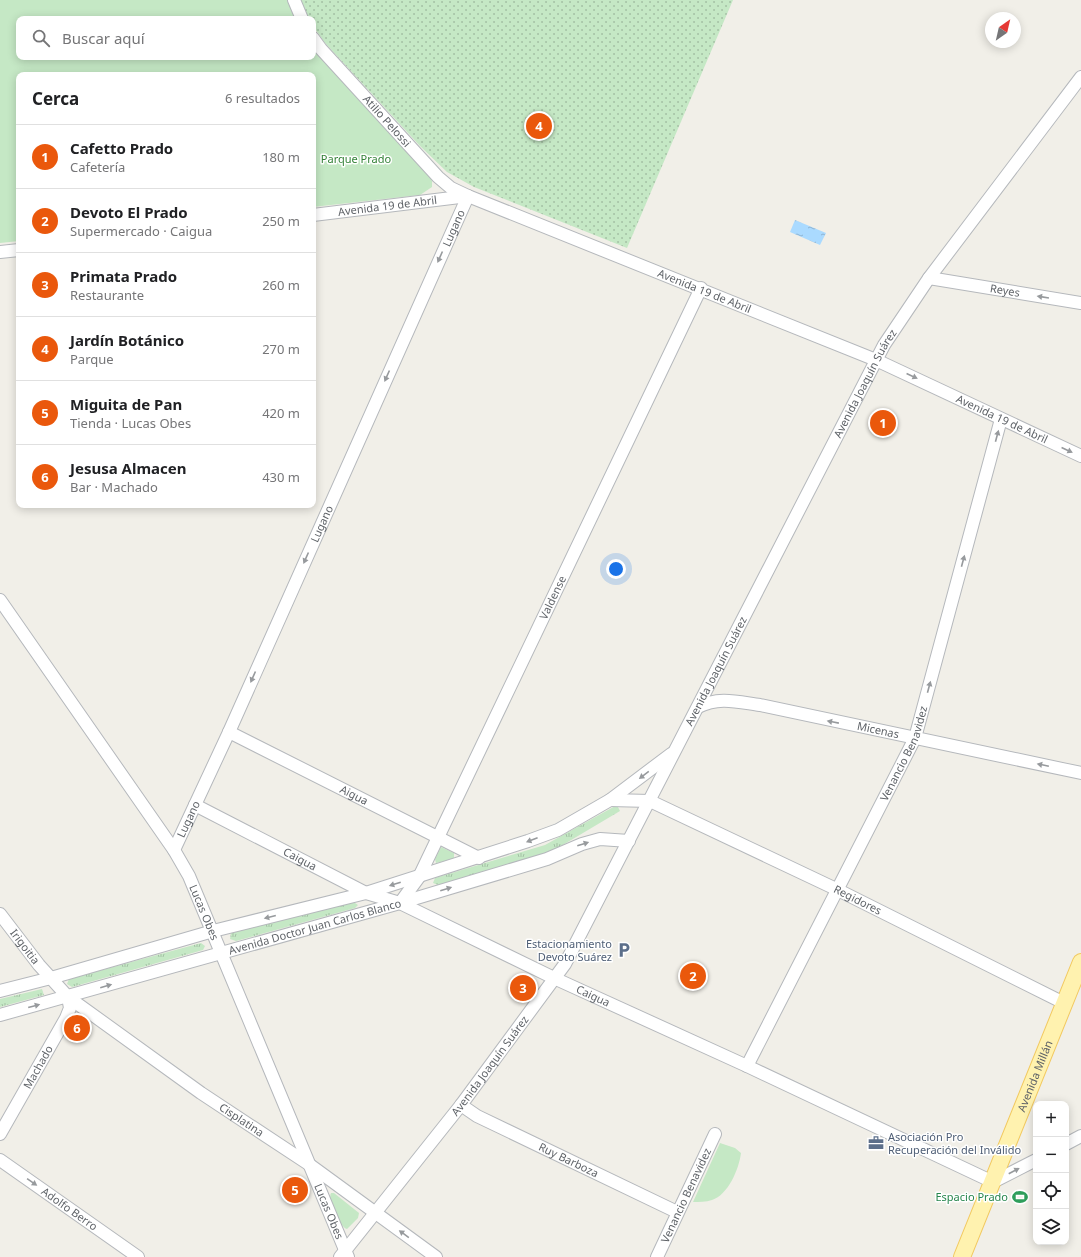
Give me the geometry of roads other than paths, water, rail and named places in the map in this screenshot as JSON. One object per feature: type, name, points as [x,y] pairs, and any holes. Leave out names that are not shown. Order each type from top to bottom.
[{"type":"main road","name":"Avenida Millán","points":[[962,1257],[1081,962]]},
{"type":"street","points":[[294,0],[301,16]]},
{"type":"street","name":"Atilio Pelossi","points":[[316,42],[438,177],[451,188],[468,196]]},
{"type":"street","name":"Avenida Joaquín Suárez","points":[[344,1255],[461,1105],[556,979],[629,842],[884,345],[929,278],[1081,77]]},
{"type":"street","name":"Avenida 19 de Abril","points":[[316,215],[468,196],[701,288],[876,360],[1081,456]]},
{"type":"street","name":"Lugano","points":[[174,850],[229,732],[468,196]]},
{"type":"street","points":[[0,252],[16,250]]},
{"type":"street","name":"Reyes","points":[[929,278],[1081,303]]},
{"type":"street","name":"Valdense","points":[[400,903],[419,877],[701,288]]},
{"type":"street","name":"Venancio Benavidez","points":[[747,1066],[836,889],[915,738],[1001,419]]},
{"type":"street","name":"Lucas Obes","points":[[1,604],[174,850],[189,876],[310,1165],[344,1255]]},
{"type":"street","name":"Micenas","points":[[698,707],[715,700],[726,700],[1081,773]]},
{"type":"street","name":"Aigua","points":[[229,732],[479,858]]},
{"type":"street","name":"Avenida Doctor Juan Carlos Blanco","points":[[0,991],[51,978],[213,931],[366,893],[479,858],[558,830],[610,800],[675,751]]},
{"type":"street","points":[[610,800],[650,801]]},
{"type":"street","name":"Regidores","points":[[650,801],[836,889],[1064,1003]]},
{"type":"street","name":"Caigua","points":[[195,806],[366,893],[400,903],[556,979],[747,1066],[993,1182]]},
{"type":"street","name":"Avenida Doctor Juan Carlos Blanco","points":[[0,1015],[400,903],[547,859],[582,844],[600,839],[629,842]]},
{"type":"street","name":"Irigoitia","points":[[0,914],[51,978]]},
{"type":"street","name":"Cisplatina","points":[[51,978],[68,997],[202,1093],[310,1165],[436,1257]]},
{"type":"street","name":"Machado","points":[[0,1134],[66,1018],[70,1008],[68,997]]},
{"type":"street","name":"Ruy Barboza","points":[[461,1105],[477,1116],[677,1212]]},
{"type":"street","name":"Venancio Benavidez","points":[[657,1257],[715,1134]]},
{"type":"street","points":[[1069,1142],[1081,1136]]},
{"type":"street","name":"Adolfo Berro","points":[[0,1160],[138,1257]]},
{"type":"street","points":[[993,1182],[1033,1162]]},
{"type":"water","points":[[795,220],[826,233],[820,245],[790,232]]},
{"type":"place","name":"Jardín Botánico","points":[[539,126]]},
{"type":"place","name":"Cafetto Prado","points":[[883,423]]},
{"type":"place","name":"Estacionamiento Devoto Suárez","points":[[624,950]]},
{"type":"place","name":"Devoto El Prado","points":[[693,976]]},
{"type":"place","name":"Primata Prado","points":[[523,988]]},
{"type":"place","name":"Jesusa Almacen","points":[[77,1028]]},
{"type":"place","name":"Asociación Pro Recuperación del Inválido","points":[[876,1143]]},
{"type":"place","name":"Miguita de Pan","points":[[295,1190]]},
{"type":"place","name":"Espacio Prado","points":[[1020,1197]]},
{"type":"park label","name":"Parque Prado","points":[[356,159]]}]
